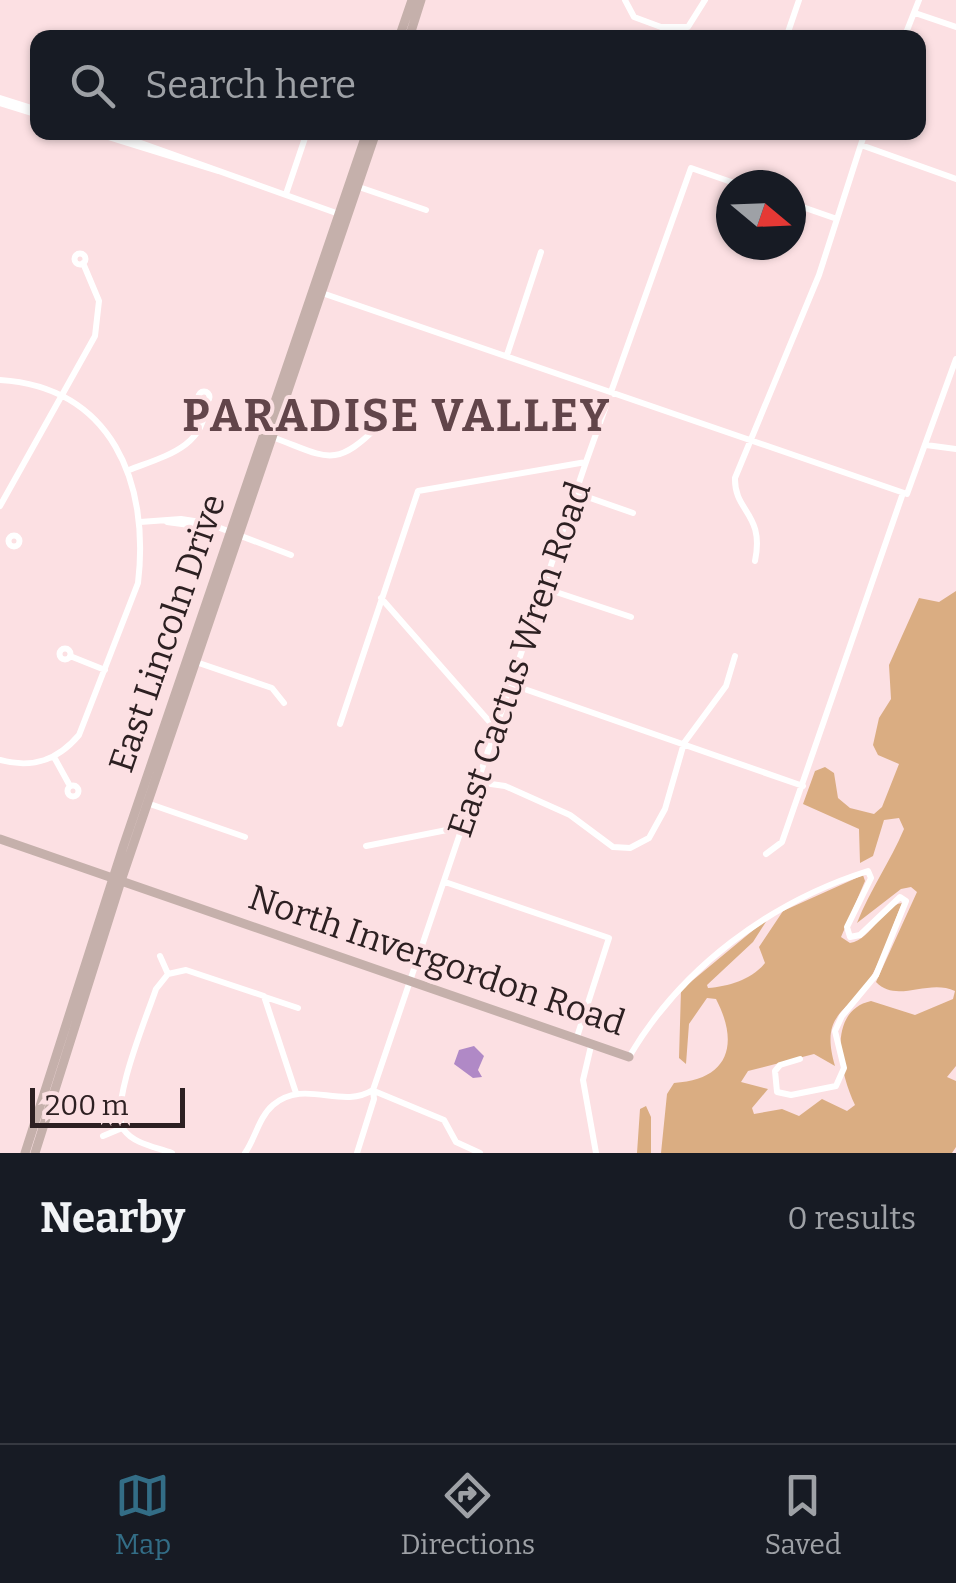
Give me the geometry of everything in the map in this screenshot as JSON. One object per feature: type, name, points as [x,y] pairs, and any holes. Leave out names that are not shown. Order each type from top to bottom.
[{"type":"main road","points":[[402,30],[412,0]]},
{"type":"main road","points":[[412,30],[422,0]]},
{"type":"main road","name":"East Lincoln Drive","points":[[354,185],[365,140]]},
{"type":"main road","name":"East Lincoln Drive","points":[[35,1153],[41,1118],[117,880],[373,140]]},
{"type":"main road","name":"North Invergordon Road","points":[[0,839],[630,1058]]},
{"type":"main road","name":"East Lincoln Drive","points":[[25,1153],[41,1118]]},
{"type":"street","points":[[625,0],[634,17],[661,27],[688,27],[698,18],[705,0]]},
{"type":"street","points":[[789,30],[798,0]]},
{"type":"street","points":[[908,30],[919,0]]},
{"type":"street","points":[[915,13],[956,28]]},
{"type":"street","points":[[0,100],[30,109]]},
{"type":"street","points":[[131,140],[344,215]]},
{"type":"street","points":[[286,194],[304,140]]},
{"type":"street","points":[[755,561],[756,523],[735,484],[837,218],[862,140]]},
{"type":"street","points":[[860,146],[956,180]]},
{"type":"street","name":"East Cactus Wren Road","points":[[357,1153],[373,1090],[494,728],[691,168],[716,177]]},
{"type":"street","points":[[354,185],[426,210]]},
{"type":"street","points":[[806,208],[837,218]]},
{"type":"street","points":[[507,355],[541,252]]},
{"type":"street","points":[[0,506],[90,348],[98,322],[96,291],[83,263]]},
{"type":"street","points":[[318,291],[906,493]]},
{"type":"street","points":[[766,854],[782,842],[956,359]]},
{"type":"street","points":[[0,380],[28,382],[63,397],[104,430],[129,470],[140,522],[138,583],[78,734],[64,753],[54,757],[24,764],[0,760]]},
{"type":"street","points":[[129,470],[190,442],[203,424],[205,403]]},
{"type":"street","points":[[268,435],[340,456],[355,449],[378,426]]},
{"type":"street","points":[[926,445],[956,449]]},
{"type":"street","points":[[340,724],[418,491],[586,462]]},
{"type":"street","points":[[576,494],[633,513]]},
{"type":"street","points":[[140,522],[194,520],[291,555]]},
{"type":"street","points":[[0,529],[10,538]]},
{"type":"street","points":[[544,588],[631,617]]},
{"type":"street","points":[[380,597],[494,728]]},
{"type":"street","points":[[70,656],[104,670]]},
{"type":"street","points":[[477,782],[505,786],[543,807],[570,815],[613,847],[630,848],[648,838],[664,809],[684,743],[726,686],[735,656]]},
{"type":"street","points":[[192,660],[272,688],[284,703]]},
{"type":"street","points":[[510,684],[803,786]]},
{"type":"street","points":[[54,757],[70,786]]},
{"type":"street","points":[[144,802],[245,837]]},
{"type":"street","points":[[366,846],[462,828]]},
{"type":"street","name":"North Invergordon Road","points":[[630,1058],[684,982],[771,912],[868,871],[871,878],[847,928],[850,937],[860,935],[900,896],[906,901],[876,974],[842,1016],[835,1032],[844,1068],[836,1086],[791,1095],[776,1092],[775,1072],[780,1065],[800,1059]]},
{"type":"street","points":[[445,882],[609,938],[576,1041]]},
{"type":"street","points":[[160,956],[168,974]]},
{"type":"street","points":[[172,1153],[132,1139],[122,1128],[118,1106],[156,989],[168,974],[186,970],[298,1008]]},
{"type":"street","points":[[264,996],[296,1093]]},
{"type":"street","points":[[591,1046],[583,1080],[596,1153]]},
{"type":"street","points":[[244,1153],[272,1105],[296,1093],[350,1099],[373,1090],[444,1120],[456,1142],[480,1153]]},
{"type":"street","points":[[103,1136],[122,1128]]},
{"type":"shaded area","points":[[956,591],[956,1066],[947,1077],[956,1081],[956,1147],[952,1153],[661,1153],[667,1094],[674,1083],[707,1075],[717,1067],[727,1045],[727,1031],[716,999],[707,998],[689,1024],[686,1064],[679,1058],[681,990],[769,917],[753,942],[708,988],[739,981],[765,963],[759,947],[783,911],[863,875],[865,881],[841,937],[850,943],[858,940],[889,910],[902,903],[871,977],[834,1023],[831,1048],[835,1066],[814,1054],[748,1071],[741,1082],[768,1089],[752,1108],[754,1114],[782,1109],[799,1116],[822,1099],[847,1111],[855,1105],[840,1045],[847,1017],[871,1001],[915,1015],[953,999],[955,991],[945,988],[893,991],[876,982],[917,892],[911,887],[901,889],[857,923],[904,829],[899,818],[884,820],[873,856],[860,863],[859,829],[803,804],[815,771],[825,767],[834,773],[838,798],[850,808],[874,814],[882,807],[899,764],[878,755],[873,745],[879,718],[891,699],[889,665],[919,598],[939,602]]},
{"type":"shaded area","points":[[474,1046],[484,1056],[478,1070],[482,1077],[473,1078],[454,1064],[459,1050]]},
{"type":"shaded area","points":[[646,1106],[651,1117],[651,1153],[637,1153],[640,1109]]},
{"type":"district","name":"PARADISE VALLEY","points":[[397,416]]}]
